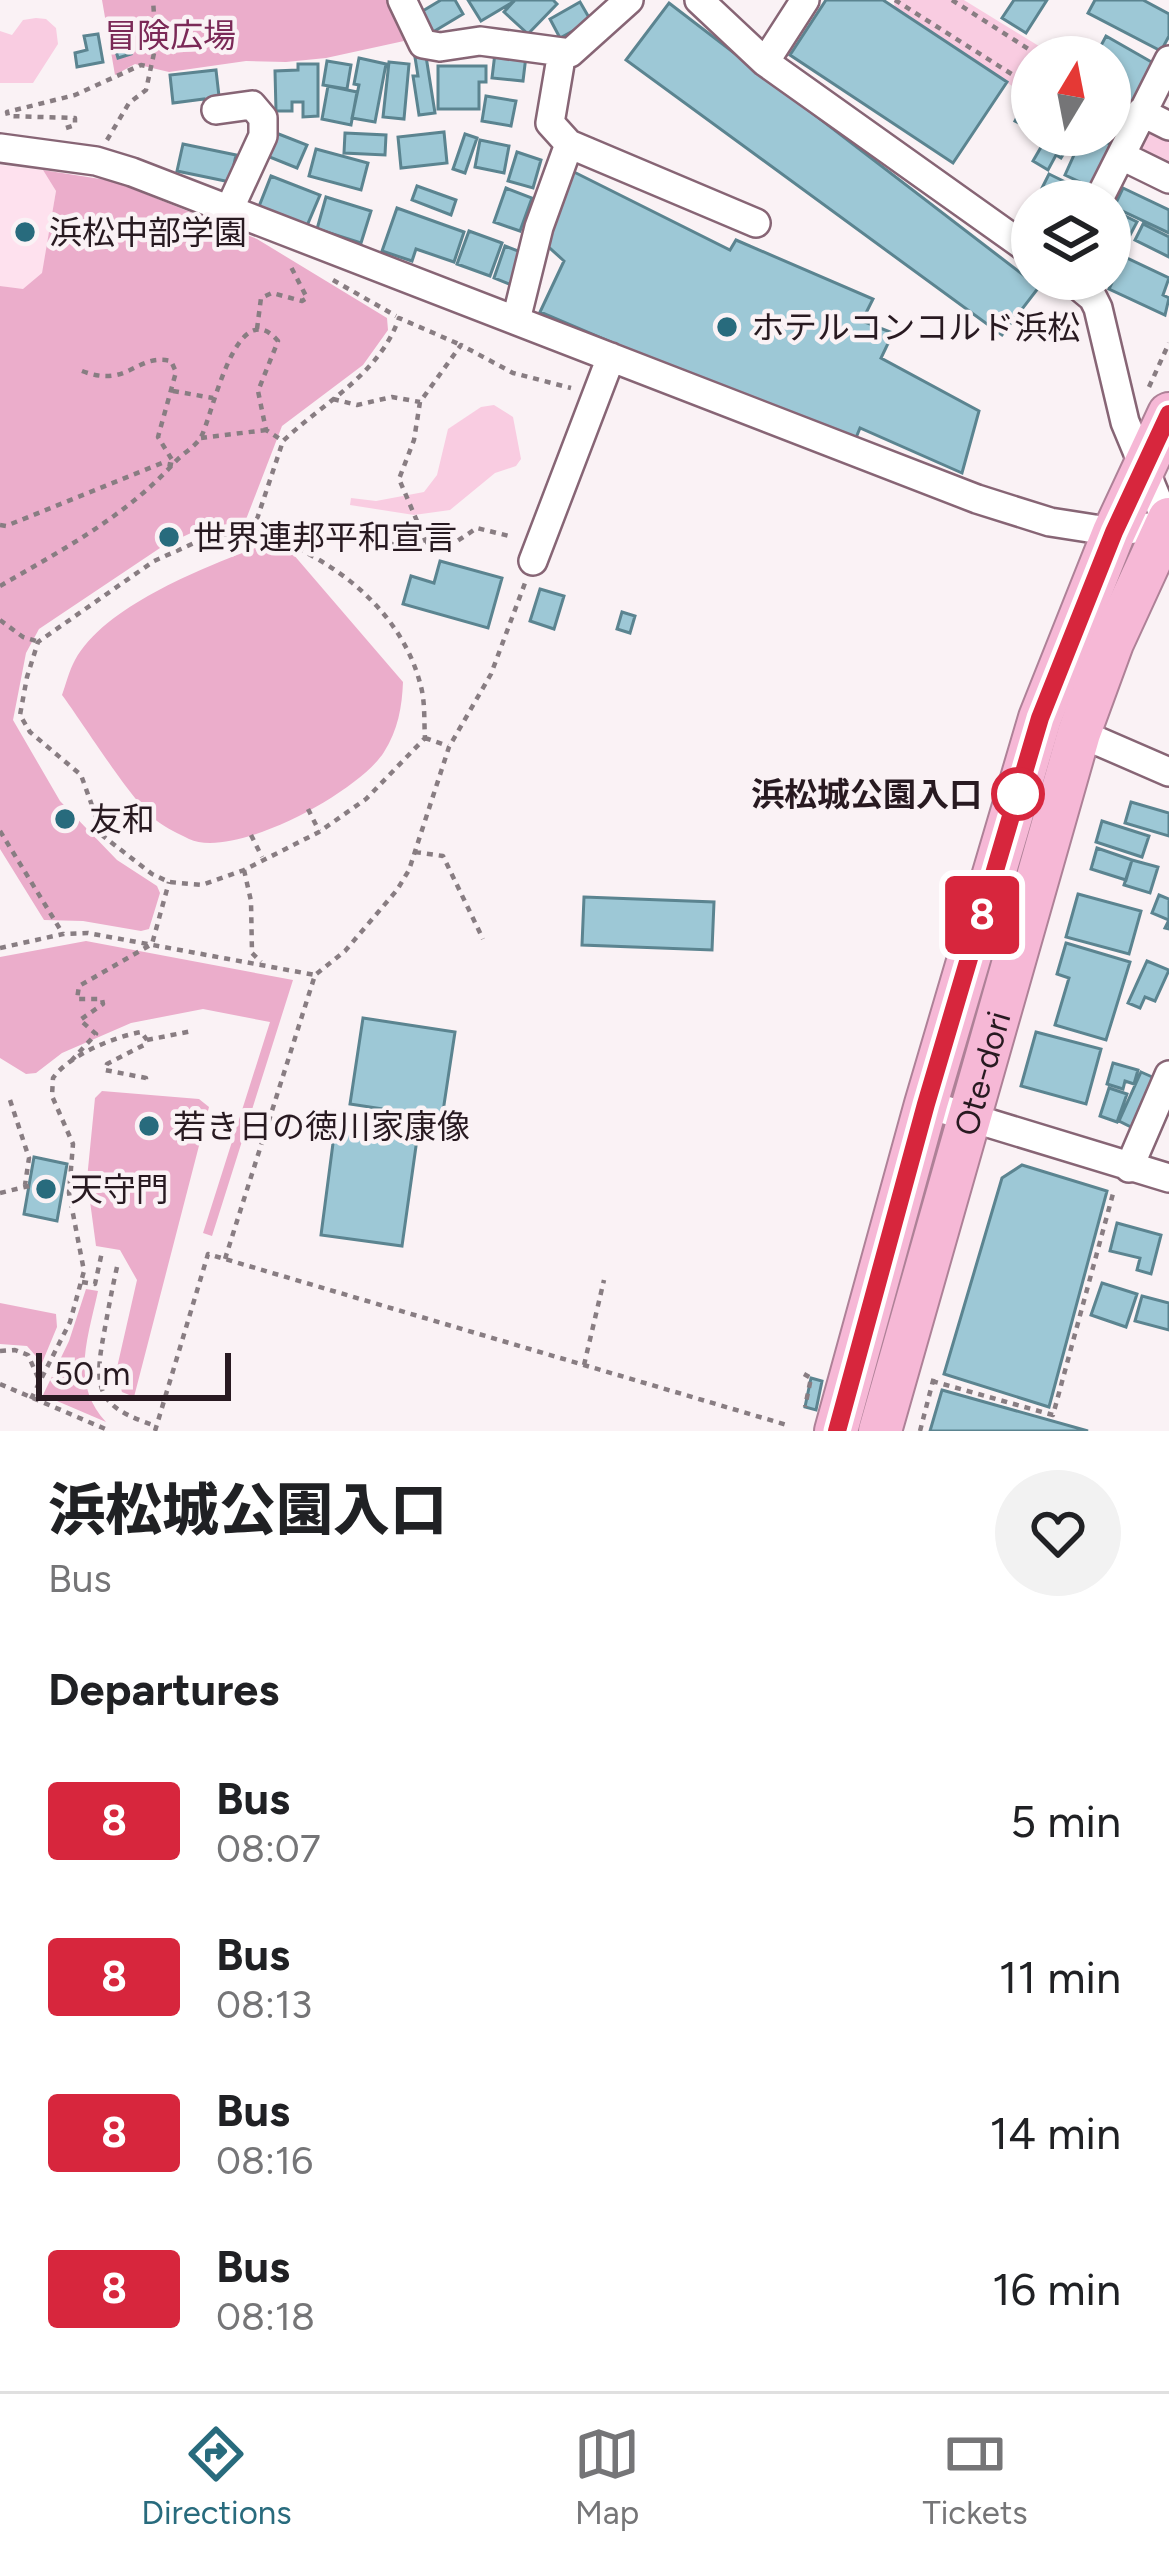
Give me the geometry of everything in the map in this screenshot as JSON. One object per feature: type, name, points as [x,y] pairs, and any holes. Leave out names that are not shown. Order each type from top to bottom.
[{"type":"highway","name":"Ote-dori","points":[[821,1419],[926,1104],[1040,718],[1142,471],[1159,400]]},
{"type":"highway","name":"Ote-dori","points":[[880,1431],[1079,733],[1112,644],[1168,522]]},
{"type":"street","points":[[410,3],[422,44],[480,41],[570,53],[629,0]]},
{"type":"street","points":[[699,0],[766,62],[1011,237]]},
{"type":"street","points":[[766,62],[805,0]]},
{"type":"street","points":[[562,52],[550,123],[569,144],[756,223]]},
{"type":"street","points":[[1131,136],[1169,60]]},
{"type":"street","points":[[216,110],[252,105],[263,118],[263,136],[229,210]]},
{"type":"street","points":[[1140,116],[1169,126]]},
{"type":"street","points":[[516,320],[538,227],[569,144]]},
{"type":"street","points":[[0,148],[96,161],[1050,523],[1114,532],[1168,522],[1142,471],[1125,422],[1094,300]]},
{"type":"street","points":[[1131,155],[1169,179]]},
{"type":"street","points":[[533,561],[611,357]]},
{"type":"street","points":[[1079,733],[1169,772]]},
{"type":"street","points":[[1123,1173],[1169,1075]]},
{"type":"street","points":[[926,1104],[1123,1173],[1169,1178]]},
{"type":"path","points":[[96,161],[129,103],[146,90],[156,44],[153,0]]},
{"type":"path","points":[[895,0],[1011,74]]},
{"type":"path","points":[[952,0],[1011,38]]},
{"type":"path","points":[[60,130],[75,125],[75,118],[8,116],[7,112],[75,95],[141,65],[150,67]]},
{"type":"path","points":[[0,586],[94,531],[144,494],[201,438],[230,356],[257,330],[261,298],[272,293],[302,301],[307,298],[290,269],[288,252],[302,261]]},
{"type":"path","points":[[331,279],[513,373],[576,389]]},
{"type":"path","points":[[253,531],[283,441],[378,357],[390,343],[399,318]]},
{"type":"path","points":[[257,330],[278,341],[258,392],[266,430]]},
{"type":"path","points":[[1159,400],[1169,343]]},
{"type":"path","points":[[426,542],[398,478],[414,440],[420,402],[460,345]]},
{"type":"path","points":[[82,371],[112,378],[157,358],[171,361],[176,372],[173,391],[158,436],[174,464]]},
{"type":"path","points":[[173,391],[213,398]]},
{"type":"path","points":[[333,399],[357,406],[392,397],[420,402]]},
{"type":"path","points":[[201,438],[266,430],[283,441]]},
{"type":"path","points":[[0,525],[162,463],[174,464]]},
{"type":"path","points":[[311,554],[327,541],[353,534],[408,547],[426,542],[445,549],[471,529],[484,528]]},
{"type":"path","points":[[253,531],[311,554],[350,580],[392,624],[422,693],[425,738],[366,799],[319,832],[244,870],[202,885],[169,882],[103,836],[81,775],[30,732],[20,715],[26,677],[38,642],[154,561],[210,536],[253,531]]},
{"type":"path","points":[[225,1259],[315,975],[345,951],[397,890],[415,852],[449,747],[490,674],[533,561]]},
{"type":"path","points":[[0,620],[22,638],[38,642]]},
{"type":"path","points":[[425,738],[449,747]]},
{"type":"path","points":[[308,809],[319,832]]},
{"type":"path","points":[[0,831],[63,934]]},
{"type":"path","points":[[251,836],[262,859]]},
{"type":"path","points":[[415,852],[442,856],[483,939]]},
{"type":"path","points":[[244,870],[251,901],[252,953],[265,965]]},
{"type":"path","points":[[71,1061],[96,1031],[80,1020],[103,1004],[76,999],[79,986],[152,944],[169,882]]},
{"type":"path","points":[[0,948],[88,933],[315,975]]},
{"type":"path","points":[[146,1084],[146,1078],[105,1070],[107,1064],[147,1040],[192,1031]]},
{"type":"path","points":[[32,1399],[70,1322],[84,1271],[65,1192],[73,1144],[52,1088],[58,1070],[71,1061],[137,1032],[147,1040]]},
{"type":"path","points":[[0,1193],[27,1186],[29,1158],[10,1100]]},
{"type":"path","points":[[18,1124],[29,1120]]},
{"type":"path","points":[[932,1381],[1053,1415],[1123,1173]]},
{"type":"path","points":[[82,1282],[95,1284],[101,1252]]},
{"type":"path","points":[[117,1267],[96,1374],[104,1395],[118,1411],[155,1429],[208,1253],[787,1425]]},
{"type":"path","points":[[584,1365],[604,1280]]},
{"type":"path","points":[[0,1351],[28,1355],[40,1382]]},
{"type":"path","points":[[920,1431],[938,1360]]},
{"type":"path","points":[[803,1374],[811,1378],[821,1419]]},
{"type":"path","points":[[0,1384],[110,1431]]},
{"type":"shaded area","points":[[36,18],[56,28],[58,44],[33,83],[0,83],[0,31],[12,35],[23,20]]},
{"type":"shaded area","name":"浜松中部学園","points":[[0,165],[43,170],[56,191],[42,274],[23,290],[0,286]]},
{"type":"shaded area","points":[[494,405],[513,417],[521,459],[516,466],[495,473],[450,510],[414,515],[350,505],[351,498],[376,501],[424,492],[437,475],[448,429],[481,407]]},
{"type":"green space","name":"冒険広場","points":[[102,0],[386,0],[404,41],[286,62],[246,61],[169,72],[135,64],[115,75]]},
{"type":"green space","points":[[43,170],[113,181],[257,239],[387,318],[388,330],[363,365],[282,426],[245,522],[204,527],[163,546],[39,629],[26,653],[13,720],[60,801],[117,860],[157,886],[160,893],[149,929],[141,931],[44,920],[0,849],[0,286],[23,289],[42,273],[56,191]]},
{"type":"green space","points":[[263,545],[293,554],[403,682],[398,718],[389,744],[370,768],[323,803],[235,840],[189,839],[147,812],[62,695],[75,660],[109,622],[159,590]]},
{"type":"green space","points":[[86,941],[293,980],[212,1236],[203,1233],[270,1022],[203,1009],[131,1023],[26,1074],[0,1058],[0,957]]},
{"type":"green space","points":[[102,1091],[199,1099],[209,1107],[134,1397],[122,1392],[116,1372],[137,1280],[120,1250],[96,1246],[87,1179],[95,1098]]},
{"type":"green space","points":[[86,1289],[98,1291],[85,1376],[88,1392],[106,1422],[43,1395],[69,1341]]},
{"type":"green space","points":[[0,1303],[56,1314],[57,1327],[42,1363],[27,1346],[0,1344]]},
{"type":"building","points":[[441,0],[455,0],[463,14],[428,35],[416,15]]},
{"type":"building","points":[[468,0],[511,0],[513,2],[481,21]]},
{"type":"building","points":[[515,0],[553,0],[557,4],[528,34],[504,12]]},
{"type":"building","points":[[826,0],[883,0],[1007,82],[953,163],[790,55]]},
{"type":"building","points":[[1014,0],[1047,0],[1026,33],[1002,18]]},
{"type":"building","points":[[1095,0],[1143,0],[1169,14],[1169,36],[1161,51],[1088,13]]},
{"type":"building","points":[[580,2],[591,21],[560,38],[550,19]]},
{"type":"building","points":[[669,3],[1011,266],[1011,300],[1029,300],[1002,335],[626,60]]},
{"type":"building","points":[[98,34],[103,62],[77,67],[75,53],[87,50],[84,36]]},
{"type":"building","points":[[126,34],[131,54],[118,58],[112,37]]},
{"type":"building","points":[[425,50],[435,113],[419,115],[414,51]]},
{"type":"building","points":[[1131,50],[1155,64],[1131,103]]},
{"type":"building","points":[[495,53],[526,56],[523,81],[492,78]]},
{"type":"building","points":[[359,58],[386,64],[375,122],[352,118]]},
{"type":"building","points":[[327,61],[351,65],[347,89],[323,85]]},
{"type":"building","points":[[389,62],[409,64],[404,119],[383,117]]},
{"type":"building","points":[[298,64],[318,64],[318,116],[303,117],[303,102],[292,102],[292,111],[276,111],[275,71],[298,70]]},
{"type":"building","points":[[438,66],[486,66],[486,82],[479,82],[479,109],[438,109]]},
{"type":"building","points":[[216,70],[220,105],[205,107],[204,99],[173,103],[170,75]]},
{"type":"building","points":[[328,86],[357,92],[351,125],[322,119]]},
{"type":"building","points":[[486,96],[516,101],[511,126],[482,121]]},
{"type":"building","points":[[271,131],[307,145],[297,168],[262,154]]},
{"type":"building","points":[[444,132],[447,163],[401,168],[398,137]]},
{"type":"building","points":[[345,133],[386,135],[385,155],[344,153]]},
{"type":"building","points":[[465,134],[477,138],[465,173],[453,169]]},
{"type":"building","points":[[480,140],[509,146],[504,173],[475,167]]},
{"type":"building","points":[[183,144],[236,155],[230,182],[177,171]]},
{"type":"building","points":[[316,149],[368,163],[361,190],[309,176]]},
{"type":"building","points":[[517,152],[541,160],[533,188],[508,181]]},
{"type":"building","points":[[1036,156],[1055,156],[1048,170],[1033,161]]},
{"type":"building","points":[[1074,156],[1105,156],[1094,180],[1065,175]]},
{"type":"building","name":"ホテルコンコルド浜松","points":[[572,171],[730,250],[736,240],[873,299],[862,321],[893,333],[881,358],[979,411],[962,473],[860,428],[853,445],[540,312],[564,261],[541,240]]},
{"type":"building","points":[[271,176],[320,195],[306,228],[258,209]]},
{"type":"building","points":[[417,186],[456,200],[451,215],[412,200]]},
{"type":"building","points":[[506,188],[532,198],[520,231],[494,222]]},
{"type":"building","points":[[1131,192],[1169,210],[1169,233],[1131,215]]},
{"type":"building","points":[[326,197],[371,211],[361,243],[317,229]]},
{"type":"building","points":[[397,208],[464,232],[454,262],[416,249],[412,261],[382,251]]},
{"type":"building","points":[[1143,224],[1169,237],[1169,257],[1135,240]]},
{"type":"building","points":[[469,231],[502,243],[490,276],[457,264]]},
{"type":"building","points":[[505,246],[526,254],[514,286],[494,278]]},
{"type":"building","points":[[1131,260],[1169,278],[1163,295],[1169,298],[1165,315],[1131,299]]},
{"type":"building","points":[[440,561],[502,578],[488,628],[403,604],[411,576],[434,583]]},
{"type":"building","points":[[540,589],[564,596],[554,629],[530,621]]},
{"type":"building","points":[[622,612],[635,616],[630,633],[617,629]]},
{"type":"building","points":[[1131,802],[1169,813],[1169,836],[1125,823]]},
{"type":"building","points":[[1102,821],[1149,836],[1142,857],[1096,842]]},
{"type":"building","points":[[1097,848],[1132,860],[1126,880],[1091,869]]},
{"type":"building","points":[[1132,860],[1158,867],[1150,893],[1124,885]]},
{"type":"building","points":[[1078,894],[1141,911],[1129,954],[1066,937]]},
{"type":"building","points":[[1159,895],[1169,899],[1169,920],[1152,913]]},
{"type":"building","points":[[584,897],[714,902],[712,950],[582,945]]},
{"type":"building","points":[[1066,943],[1130,962],[1106,1040],[1055,1025],[1069,978],[1057,974]]},
{"type":"building","points":[[1147,961],[1169,970],[1155,1001],[1145,997],[1140,1008],[1128,1003]]},
{"type":"building","points":[[363,1018],[455,1032],[442,1118],[350,1104]]},
{"type":"building","points":[[1036,1032],[1101,1049],[1086,1104],[1021,1086]]},
{"type":"building","points":[[1113,1063],[1138,1070],[1134,1084],[1125,1081],[1123,1089],[1107,1084]]},
{"type":"building","points":[[1141,1072],[1159,1080],[1137,1130],[1119,1121]]},
{"type":"building","points":[[1109,1088],[1127,1094],[1117,1122],[1100,1116]]},
{"type":"building","points":[[335,1128],[417,1139],[402,1246],[321,1235]]},
{"type":"building","name":"天守門","points":[[34,1157],[67,1164],[57,1221],[24,1214]]},
{"type":"building","points":[[1022,1165],[1107,1191],[1049,1407],[944,1374],[1002,1178]]},
{"type":"building","points":[[1117,1223],[1161,1235],[1151,1274],[1137,1270],[1140,1258],[1110,1251]]},
{"type":"building","points":[[1102,1283],[1137,1294],[1126,1327],[1091,1315]]},
{"type":"building","points":[[1142,1296],[1169,1303],[1169,1330],[1135,1321]]},
{"type":"building","points":[[811,1378],[822,1381],[816,1410],[805,1407]]},
{"type":"building","points":[[942,1390],[1088,1431],[930,1431]]},
{"type":"waterway","points":[[918,0],[1011,57]]},
{"type":"waterway","points":[[1131,130],[1169,153]]},
{"type":"bus line","name":"8","points":[[837,1431],[926,1104],[1040,718],[1114,532],[1169,414]]},
{"type":"place","name":"浜松中部学園","points":[[25,232]]},
{"type":"place","name":"ホテルコンコルド浜松","points":[[727,327]]},
{"type":"place","name":"世界連邦平和宣言","points":[[169,537]]},
{"type":"place","name":"浜松城公園入口","points":[[1018,794]]},
{"type":"place","name":"友和","points":[[65,819]]},
{"type":"place","name":"若き日の徳川家康像","points":[[149,1126]]},
{"type":"place","name":"天守門","points":[[46,1189]]}]
